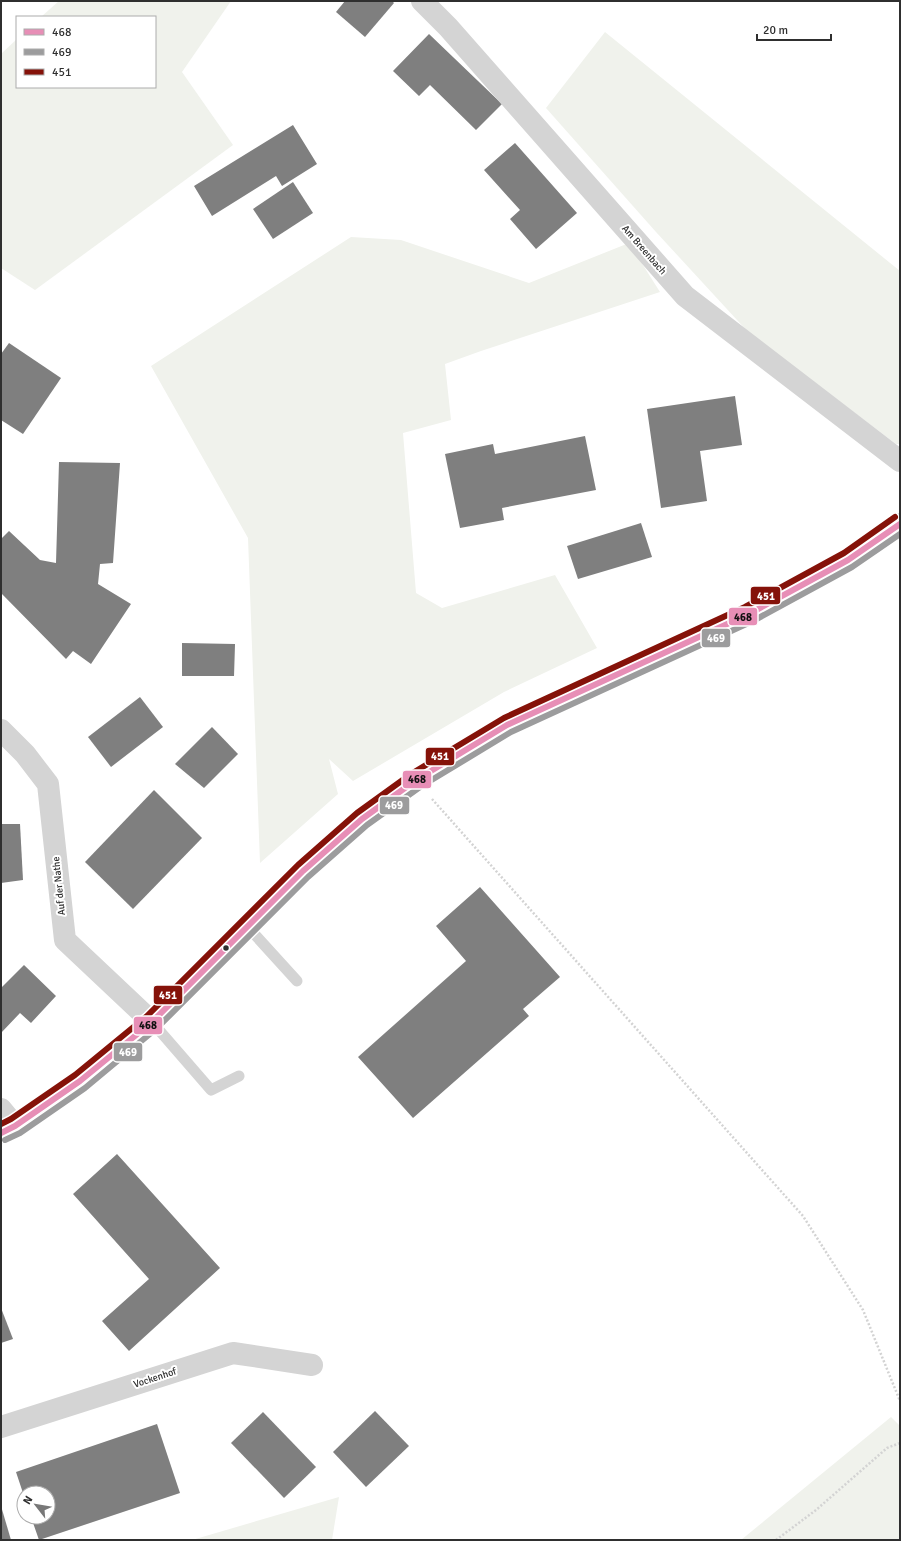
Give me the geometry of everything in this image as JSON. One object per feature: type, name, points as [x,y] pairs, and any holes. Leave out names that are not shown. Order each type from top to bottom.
[{"type":"street","name":"Am Breenbach","points":[[422,1],[448,27],[685,296],[900,461]]},
{"type":"street","points":[[1,1109],[8,1129],[80,1081],[152,1022],[303,871],[362,819],[416,780],[507,725],[749,614],[848,560],[900,524]]},
{"type":"street","name":"Auf der Nathe","points":[[1,730],[25,754],[48,784],[65,940],[152,1022]]},
{"type":"street","name":"Vockenhof","points":[[1,1427],[233,1353],[312,1365]]},
{"type":"lane","points":[[247,926],[297,981]]},
{"type":"lane","points":[[152,1022],[211,1090],[239,1076]]},
{"type":"path","points":[[416,780],[803,1216],[863,1310],[900,1401]]},
{"type":"path","points":[[776,1540],[816,1510],[887,1448],[900,1443]]},
{"type":"shaded area","points":[[59,1],[231,1],[182,72],[233,145],[35,290],[1,268],[1,54],[16,40],[16,88],[156,88],[156,16],[42,16]]},
{"type":"shaded area","points":[[605,32],[900,271],[900,444],[896,444],[749,333],[656,232],[546,108]]},
{"type":"shaded area","points":[[351,237],[401,240],[529,283],[629,243],[660,292],[445,364],[451,420],[403,433],[416,593],[442,608],[555,575],[597,648],[504,692],[353,781],[329,759],[338,794],[260,863],[248,538],[151,366]]},
{"type":"shaded area","points":[[891,1417],[900,1426],[900,1540],[741,1540]]},
{"type":"shaded area","points":[[339,1497],[332,1540],[192,1540]]},
{"type":"building","points":[[345,1],[392,1],[394,3],[365,37],[336,12]]},
{"type":"building","points":[[429,34],[502,104],[476,130],[430,85],[419,96],[393,71]]},
{"type":"building","points":[[293,125],[317,164],[282,186],[276,176],[212,216],[194,186]]},
{"type":"building","points":[[515,143],[577,213],[536,249],[510,219],[520,210],[484,170]]},
{"type":"building","points":[[293,182],[313,213],[273,239],[253,209]]},
{"type":"building","points":[[9,343],[61,378],[23,434],[1,420],[1,354]]},
{"type":"building","points":[[735,396],[742,445],[700,451],[707,501],[661,508],[647,409]]},
{"type":"building","points":[[585,436],[596,490],[502,508],[504,520],[460,528],[445,454],[493,444],[495,454]]},
{"type":"building","points":[[59,462],[120,463],[113,563],[100,564],[98,584],[131,604],[91,664],[73,651],[66,659],[1,593],[1,539],[9,531],[40,560],[56,563]]},
{"type":"building","points":[[641,523],[652,557],[578,579],[567,546]]},
{"type":"building","points":[[182,643],[235,644],[234,676],[182,676]]},
{"type":"building","points":[[140,697],[163,727],[111,767],[88,737]]},
{"type":"building","points":[[212,727],[238,754],[204,788],[175,764]]},
{"type":"building","points":[[154,790],[202,838],[133,909],[85,862]]},
{"type":"building","points":[[1,824],[20,824],[23,880],[1,883]]},
{"type":"building","points":[[480,887],[560,977],[523,1009],[529,1016],[413,1118],[358,1057],[466,961],[436,926]]},
{"type":"building","points":[[24,965],[56,996],[31,1023],[20,1013],[1,1033],[1,988]]},
{"type":"building","points":[[117,1154],[220,1268],[129,1351],[102,1321],[149,1279],[73,1194]]},
{"type":"building","points":[[1,1308],[13,1339],[1,1343]]},
{"type":"building","points":[[375,1411],[409,1446],[366,1487],[333,1452]]},
{"type":"building","points":[[263,1412],[316,1467],[284,1498],[231,1443]]},
{"type":"building","points":[[157,1424],[180,1493],[39,1540],[34,1525],[56,1525],[56,1485],[20,1485],[16,1472]]},
{"type":"building","points":[[1,1506],[11,1540],[1,1540]]},
{"type":"transit line","name":"451","points":[[1,1124],[11,1119],[75,1075],[147,1016],[298,865],[357,813],[411,774],[504,718],[745,607],[844,553],[895,517]]},
{"type":"transit line","name":"468","points":[[1,1133],[15,1126],[80,1081],[152,1022],[303,871],[362,819],[416,780],[507,725],[749,614],[848,560],[900,524]]},
{"type":"transit line","name":"469","points":[[5,1140],[20,1133],[85,1088],[157,1028],[308,877],[367,825],[420,787],[511,732],[753,621],[852,567],[900,534]]}]
